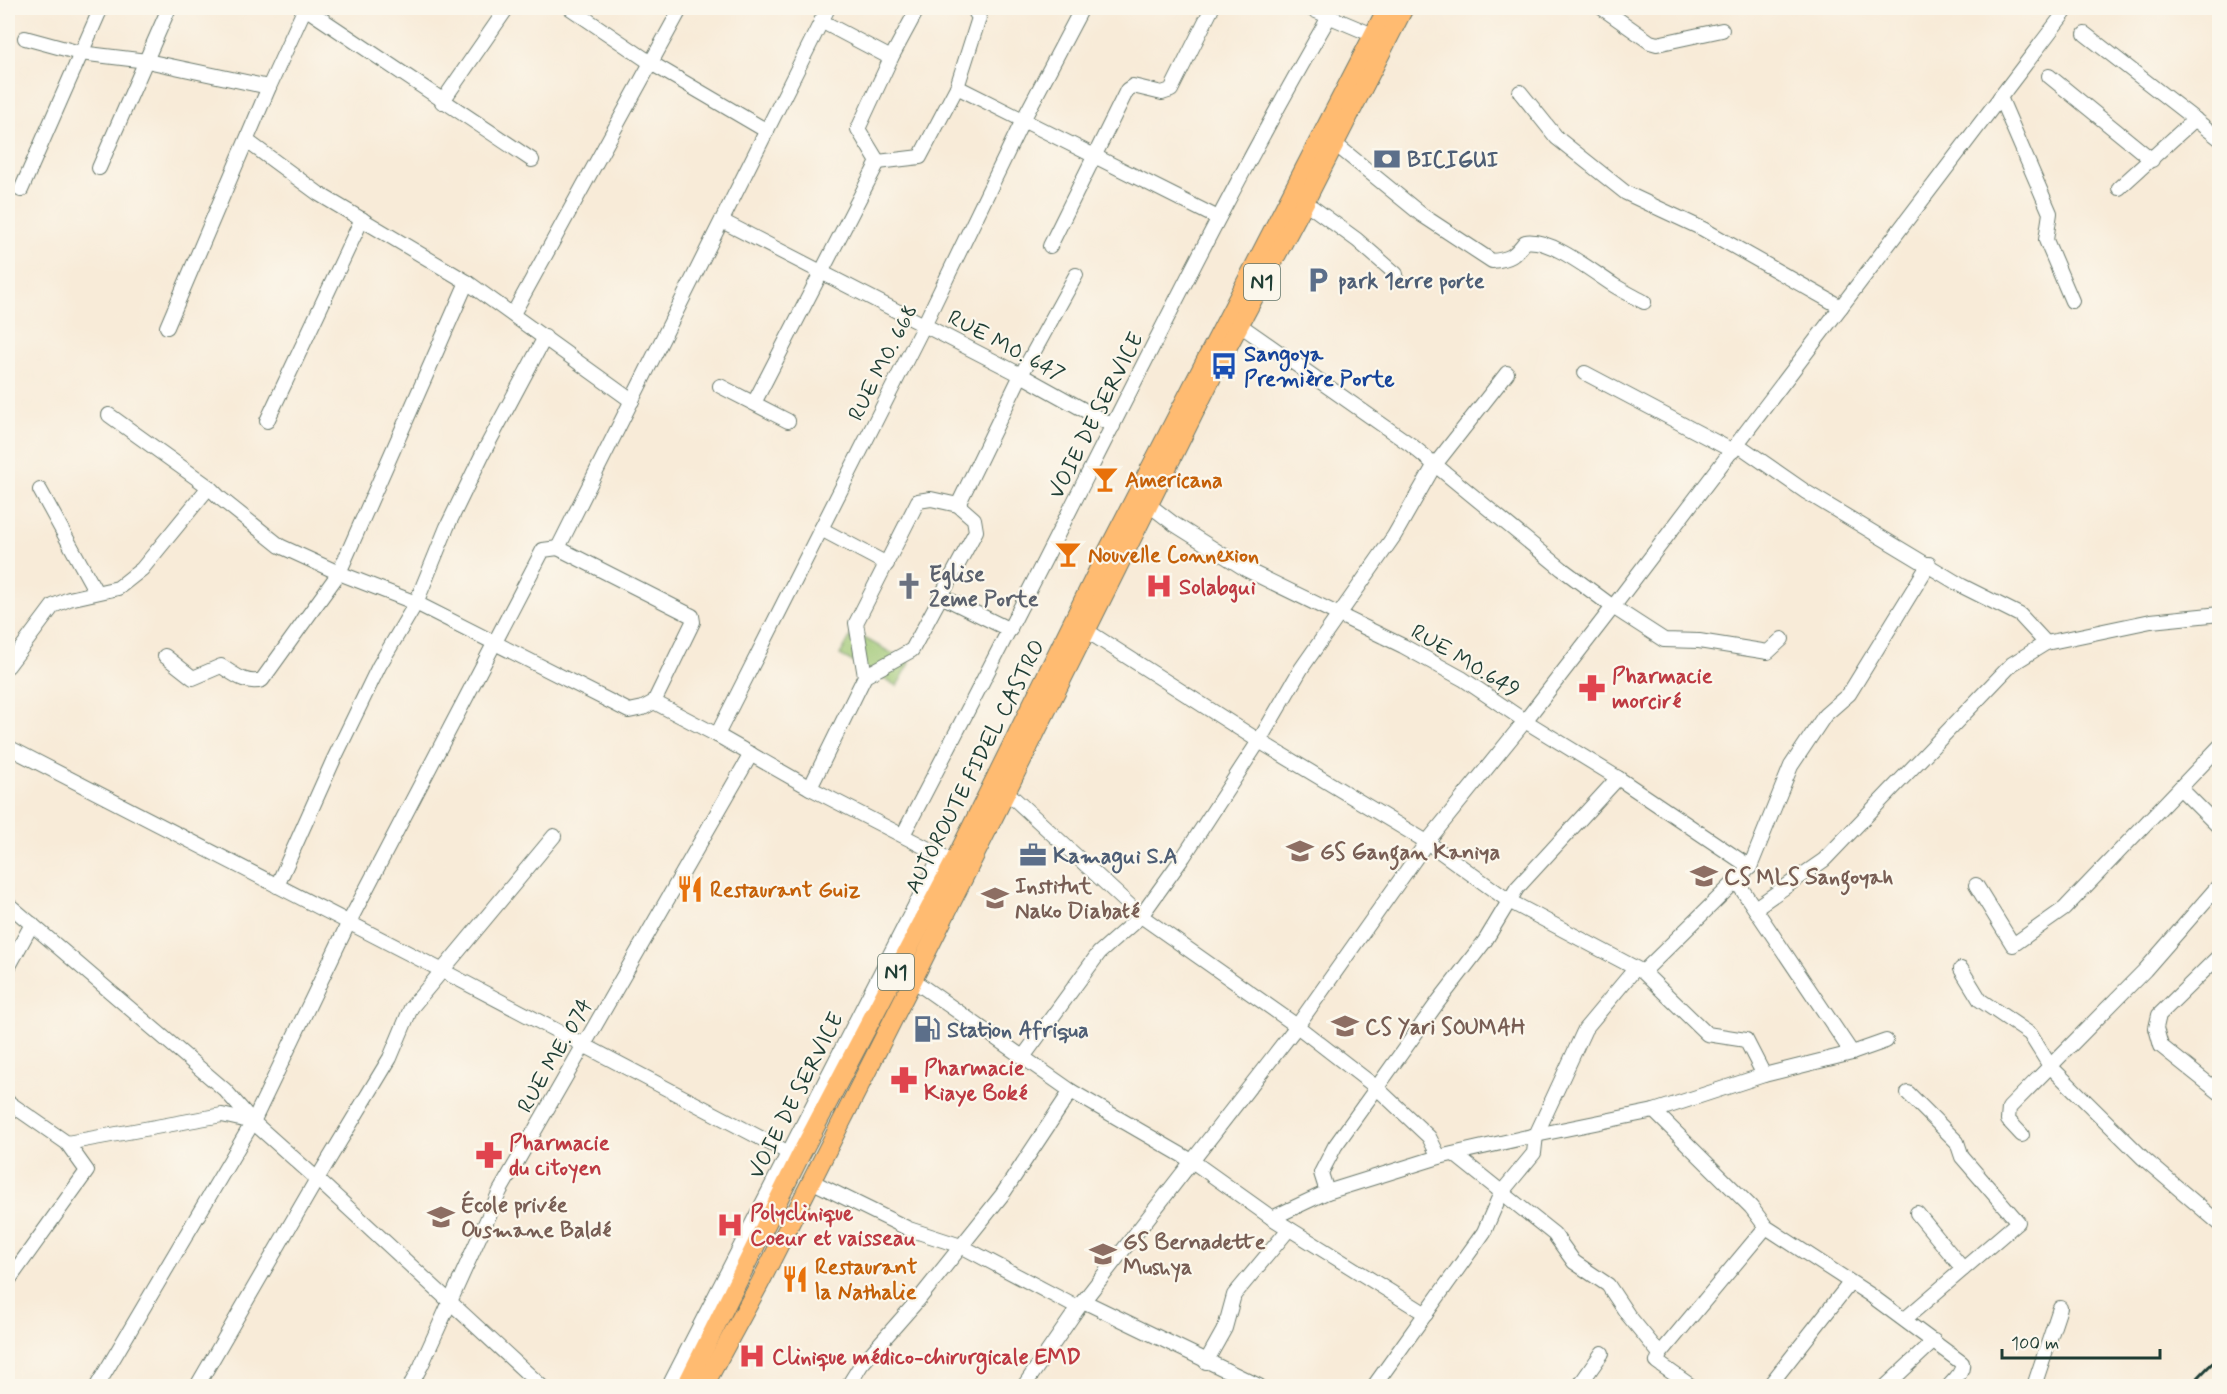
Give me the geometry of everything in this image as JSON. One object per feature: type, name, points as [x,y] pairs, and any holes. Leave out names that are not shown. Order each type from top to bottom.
[{"type":"highway","name":"AUTOROUTE FIDEL CASTRO","points":[[686,1386],[692,1357],[729,1283],[1387,8]]},
{"type":"highway","name":"AUTOROUTE FIDEL CASTRO","points":[[705,1386],[913,980],[1148,504],[1404,8]]},
{"type":"street","points":[[21,190],[101,8]]},
{"type":"street","points":[[99,168],[169,8]]},
{"type":"street","points":[[168,327],[269,87],[305,8],[442,102],[532,160]]},
{"type":"street","points":[[442,102],[507,8]]},
{"type":"street","points":[[570,8],[651,63],[767,130]]},
{"type":"street","points":[[513,314],[681,8]]},
{"type":"street","points":[[558,548],[828,8]]},
{"type":"street","points":[[878,162],[858,129],[891,58],[918,8]]},
{"type":"street","points":[[878,162],[920,157],[957,87],[979,18],[973,8]]},
{"type":"street","name":"RUE MO. 668","points":[[717,735],[924,325],[1022,122],[1082,8]]},
{"type":"street","points":[[1050,246],[1130,87],[1162,93],[1171,90],[1212,8]]},
{"type":"street","points":[[1309,8],[1373,35]]},
{"type":"street","points":[[1602,8],[1650,42],[1657,44],[1722,30]]},
{"type":"street","points":[[1024,1386],[1081,1305],[1297,1026],[1427,842],[1613,607],[2068,8]]},
{"type":"street","name":"VOIE DE SERVICE","points":[[903,835],[1010,630],[1218,218],[1272,116],[1329,17]]},
{"type":"street","points":[[821,21],[891,58]]},
{"type":"street","points":[[2085,34],[2220,139]]},
{"type":"street","points":[[25,39],[80,53],[147,61],[269,87]]},
{"type":"street","points":[[2049,76],[2152,159]]},
{"type":"street","points":[[957,87],[1022,122],[1157,186],[1218,218]]},
{"type":"street","points":[[1520,92],[1557,138],[1626,193],[1704,229],[1841,307]]},
{"type":"street","points":[[2000,97],[2050,213],[2046,240],[2072,301]]},
{"type":"street","points":[[2119,188],[2195,119]]},
{"type":"street","points":[[247,141],[319,194],[467,282],[632,401]]},
{"type":"street","points":[[1334,143],[1422,215],[1492,261],[1514,256],[1525,242],[1534,240],[1576,260],[1616,287],[1644,302]]},
{"type":"street","points":[[754,403],[878,162]]},
{"type":"street","points":[[1305,202],[1356,240],[1396,274]]},
{"type":"street","points":[[267,421],[362,219]]},
{"type":"street","name":"RUE MO. 647","points":[[722,221],[1021,375],[1113,426]]},
{"type":"street","points":[[958,505],[1021,375],[1076,275]]},
{"type":"street","points":[[165,656],[193,678],[221,666],[244,680],[253,683],[262,680],[339,573],[467,282]]},
{"type":"street","points":[[1240,325],[1411,445],[1526,541],[1613,607],[1664,640],[1699,641],[1768,652],[1782,639]]},
{"type":"street","points":[[277,886],[333,761],[374,677],[416,603],[447,527],[482,455],[545,338]]},
{"type":"street","points":[[1585,373],[1735,448],[1962,586],[2020,615],[2046,643]]},
{"type":"street","points":[[1023,1057],[1099,952],[1141,916],[1184,856],[1259,741],[1301,669],[1394,536],[1434,466],[1507,374]]},
{"type":"street","points":[[720,386],[788,421]]},
{"type":"street","points":[[97,1386],[253,1122],[348,924],[495,645],[543,550],[558,548],[692,616],[693,622],[654,702],[643,708],[629,711],[495,645],[416,603],[339,573],[280,546],[209,487],[109,414]]},
{"type":"street","points":[[8,666],[53,606],[96,592],[118,588],[142,569],[209,487]]},
{"type":"street","points":[[40,490],[96,592]]},
{"type":"street","points":[[810,788],[866,676],[912,650],[976,531],[974,519],[958,505],[931,499],[918,501],[856,623],[866,676]]},
{"type":"street","name":"RUE MO.649","points":[[1148,504],[1174,524],[1247,570],[1403,646],[1463,679],[1525,721],[1618,778],[1749,868]]},
{"type":"street","points":[[821,529],[886,564]]},
{"type":"street","points":[[1374,1386],[1484,1232],[1501,1193],[1534,1153],[1536,1135],[1585,1029],[1639,971],[1737,882],[1749,868],[1791,766],[1825,715],[1849,694],[1929,564]]},
{"type":"street","points":[[941,596],[1010,630]]},
{"type":"street","points":[[1755,908],[1824,860],[2012,664],[2046,643],[2151,621],[2220,614]]},
{"type":"street","points":[[1087,631],[1259,741],[1427,842],[1509,901],[1639,971],[1707,1034],[1746,1040],[1764,1075]]},
{"type":"street","points":[[654,702],[810,788],[948,859]]},
{"type":"street","points":[[1976,885],[2013,945],[2064,909],[2220,746]]},
{"type":"street","points":[[8,747],[443,971],[789,1153]]},
{"type":"street","name":"RUE ME. 074","points":[[410,1386],[500,1191],[751,754]]},
{"type":"street","points":[[1327,1192],[1321,1173],[1335,1146],[1438,1002],[1485,941],[1517,888],[1618,778]]},
{"type":"street","points":[[2180,788],[2220,828]]},
{"type":"street","points":[[1007,792],[1141,916],[1297,1026],[1377,1088],[1429,1137],[1439,1157]]},
{"type":"street","points":[[197,1386],[390,1058],[411,1008],[554,836]]},
{"type":"street","points":[[1737,882],[1852,1053]]},
{"type":"street","points":[[2022,1135],[2007,1120],[2009,1108],[2145,970],[2220,884]]},
{"type":"street","points":[[8,904],[225,1090],[253,1122],[541,1386]]},
{"type":"street","points":[[8,968],[32,924]]},
{"type":"street","points":[[2220,955],[2159,1015],[2156,1028],[2161,1046],[2220,1093]]},
{"type":"street","points":[[1960,969],[1980,1000],[2030,1034],[2050,1066],[2143,1158],[2220,1224]]},
{"type":"street","points":[[913,980],[1071,1091],[1192,1161],[1272,1218],[1426,1314]]},
{"type":"street","points":[[1272,1218],[1327,1192],[1439,1157],[1654,1112],[1764,1075],[1852,1053],[1886,1041]]},
{"type":"street","name":"VOIE DE SERVICE","points":[[729,1283],[789,1153],[829,1088]]},
{"type":"street","points":[[848,1386],[861,1365],[1002,1195],[1071,1091]]},
{"type":"street","points":[[1905,1320],[2018,1222],[1962,1157],[1958,1142],[1908,1093]]},
{"type":"street","points":[[8,1102],[67,1143],[87,1171],[8,1281]]},
{"type":"street","points":[[1654,1112],[1750,1207],[1766,1227],[1869,1294],[1962,1363],[1960,1372],[1949,1386]]},
{"type":"street","points":[[67,1143],[222,1115],[253,1122]]},
{"type":"street","points":[[1454,1154],[1554,1234],[1574,1262],[1608,1285],[1628,1315],[1660,1354]]},
{"type":"street","points":[[811,1181],[909,1229],[961,1246],[1081,1305],[1258,1386]]},
{"type":"street","points":[[1917,1213],[1963,1269]]},
{"type":"street","points":[[1691,1386],[1676,1382],[1657,1362],[1660,1354],[1766,1227]]},
{"type":"street","points":[[1206,1362],[1225,1328],[1234,1295],[1289,1228]]},
{"type":"street","points":[[1769,1386],[1850,1283]]},
{"type":"street","points":[[2034,1386],[2060,1308]]},
{"type":"street","points":[[1886,1386],[1934,1341]]},
{"type":"street","points":[[1579,1386],[1602,1353]]},
{"type":"street","points":[[669,1386],[692,1357]]},
{"type":"green space","points":[[853,632],[910,663],[897,686],[840,655]]},
{"type":"waterway","points":[[1800,8],[1805,8]]},
{"type":"railway","points":[[2190,1386],[2220,1355]]},
{"type":"place","name":"BICIGUI","points":[[1387,159]]},
{"type":"place","name":"park 1erre porte","points":[[1318,280]]},
{"type":"place","name":"Sangoya Première Porte","points":[[1224,366]]},
{"type":"place","name":"Americana","points":[[1105,479]]},
{"type":"place","name":"Nouvelle Connexion","points":[[1068,554]]},
{"type":"place","name":"Eglise 2eme Porte","points":[[909,586]]},
{"type":"place","name":"Solabgui","points":[[1159,586]]},
{"type":"place","name":"Pharmacie morciré","points":[[1592,688]]},
{"type":"place","name":"GS Gangan Kaniya","points":[[1300,851]]},
{"type":"place","name":"Kamagui S.A","points":[[1033,855]]},
{"type":"place","name":"CS MLS Sangoyah","points":[[1704,876]]},
{"type":"place","name":"Restaurant Guiz","points":[[690,889]]},
{"type":"place","name":"Institut Nako Diabaté","points":[[995,898]]},
{"type":"place","name":"CS Yari SOUMAH","points":[[1345,1026]]},
{"type":"place","name":"Station Afriqua","points":[[927,1029]]},
{"type":"place","name":"Pharmacie Kiaye Boké","points":[[904,1080]]},
{"type":"place","name":"Pharmacie du citoyen","points":[[489,1155]]},
{"type":"place","name":"École privée Ousmane Baldé","points":[[441,1217]]},
{"type":"place","name":"Polyclinique Coeur et vaisseau","points":[[730,1225]]},
{"type":"place","name":"GS Bernadette Mushya","points":[[1103,1254]]},
{"type":"place","name":"Restaurant la Nathalie","points":[[795,1279]]},
{"type":"place","name":"Clinique médico-chirurgicale EMD","points":[[752,1356]]}]
